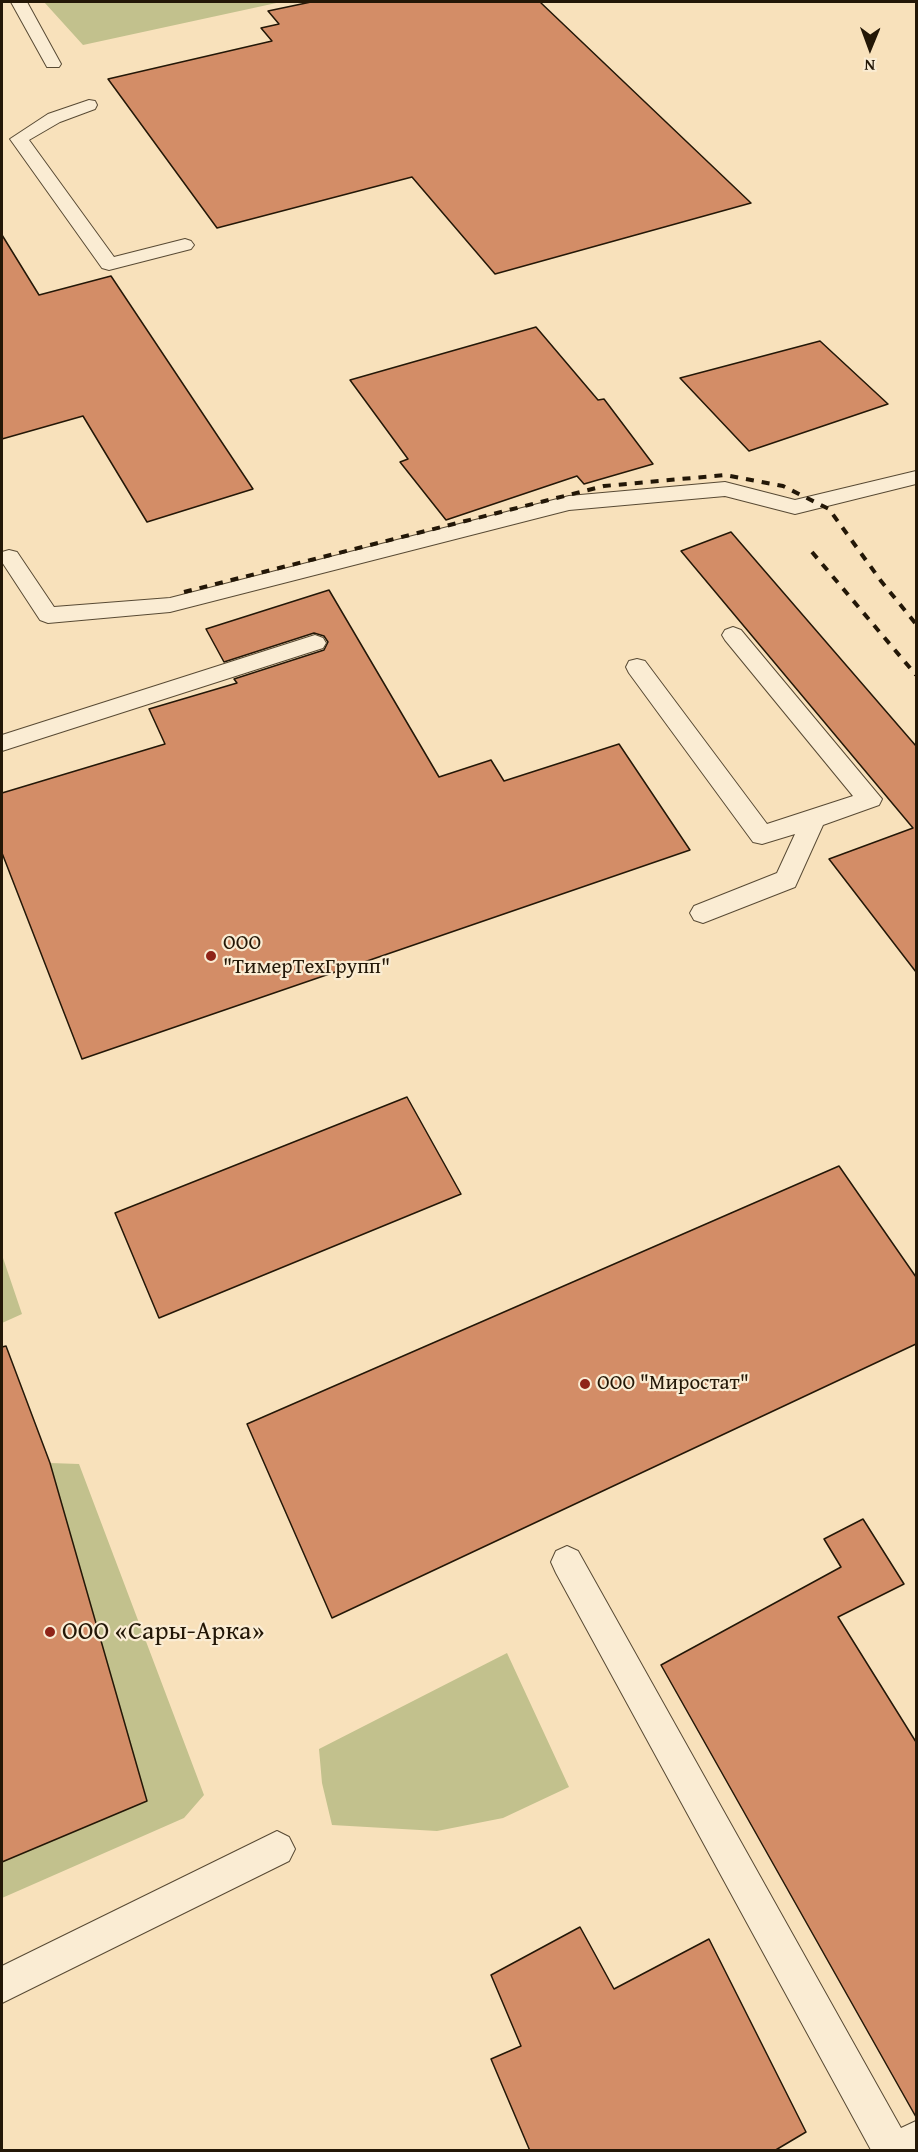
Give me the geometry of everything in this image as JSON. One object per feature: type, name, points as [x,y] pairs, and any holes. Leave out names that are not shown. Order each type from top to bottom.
[{"type":"lane","points":[[19,2],[53,64]]},
{"type":"lane","points":[[89,105],[54,118],[19,139],[109,264],[185,245]]},
{"type":"lane","points":[[9,557],[48,615],[170,605],[569,503],[725,489],[795,507],[916,478]]},
{"type":"lane","points":[[636,667],[762,835],[870,799],[734,636]]},
{"type":"lane","points":[[2,743],[315,643]]},
{"type":"lane","points":[[703,913],[786,880],[814,819]]},
{"type":"lane","points":[[567,1562],[892,2151]]},
{"type":"lane","points":[[2,1985],[277,1849]]},
{"type":"lane","points":[[900,2151],[916,2140]]},
{"type":"shaded area","points":[[44,2],[281,2],[83,45]]},
{"type":"shaded area","points":[[2,1255],[22,1314],[2,1323]]},
{"type":"shaded area","points":[[50,1463],[79,1464],[204,1795],[184,1818],[2,1898],[2,1862],[147,1801]]},
{"type":"shaded area","points":[[507,1653],[569,1787],[503,1818],[437,1831],[332,1825],[322,1783],[319,1749]]},
{"type":"building","points":[[311,2],[540,2],[751,203],[495,274],[412,177],[217,228],[108,79],[272,41],[261,28],[279,24],[268,11]]},
{"type":"building","points":[[2,235],[39,295],[111,276],[253,489],[147,522],[83,416],[2,439]]},
{"type":"building","points":[[536,327],[598,400],[604,399],[653,464],[584,484],[577,476],[446,520],[400,462],[408,459],[350,380]]},
{"type":"building","points":[[820,341],[888,404],[749,451],[680,378]]},
{"type":"building","points":[[731,532],[916,746],[916,972],[829,859],[913,828],[681,551]]},
{"type":"building","name":"ООО \"ТимерТехГрупп\"","points":[[329,590],[439,777],[491,760],[504,781],[619,744],[690,850],[82,1059],[2,853],[2,793],[165,744],[149,709],[237,683],[234,679],[324,650],[328,642],[324,636],[314,633],[224,662],[206,629]]},
{"type":"building","points":[[407,1097],[461,1194],[159,1318],[115,1213]]},
{"type":"building","name":"ООО \"Миростат\"","points":[[839,1166],[916,1277],[916,1344],[332,1618],[247,1424]]},
{"type":"building","name":"ООО «Сары-Арка»","points":[[6,1346],[50,1463],[147,1801],[2,1862],[2,1347]]},
{"type":"building","points":[[863,1519],[904,1584],[838,1617],[916,1742],[916,2117],[661,1665],[841,1567],[824,1539]]},
{"type":"building","points":[[580,1927],[614,1989],[709,1939],[806,2132],[774,2151],[530,2151],[491,2059],[521,2046],[491,1975]]},
{"type":"railway","points":[[184,592],[604,486],[725,475],[783,486],[829,509],[881,581],[916,624]]},
{"type":"railway","points":[[812,552],[916,675]]},
{"type":"place","name":"ООО \"ТимерТехГрупп\"","points":[[211,956]]},
{"type":"place","name":"ООО \"Миростат\"","points":[[585,1384]]},
{"type":"place","name":"ООО «Сары-Арка»","points":[[50,1632]]}]
